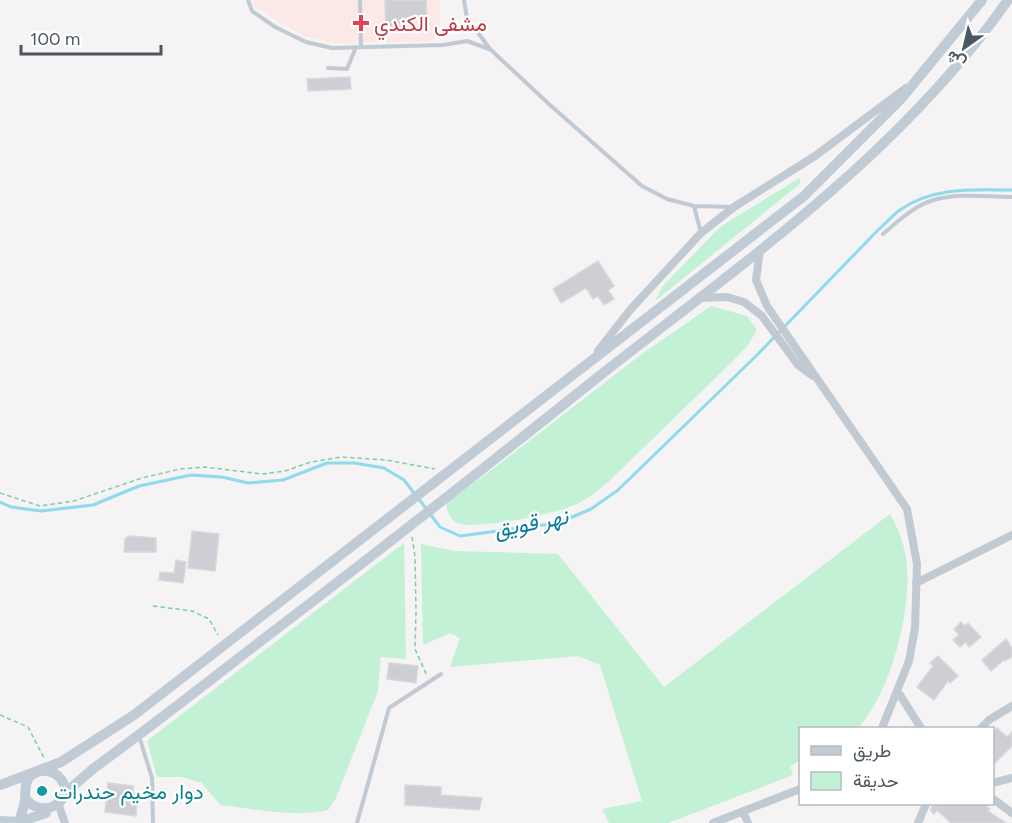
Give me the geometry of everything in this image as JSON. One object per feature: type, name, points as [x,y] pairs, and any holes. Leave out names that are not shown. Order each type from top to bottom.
[{"type":"main road","points":[[0,785],[61,762],[134,715],[804,196],[901,99],[982,0]]},
{"type":"main road","points":[[0,821],[21,823],[55,808],[65,793],[94,768],[139,736],[410,527],[760,250],[844,181],[907,122],[960,64],[1008,0]]},
{"type":"main road","points":[[21,823],[26,783],[37,772],[53,773],[60,778],[65,793]]},
{"type":"main road","points":[[25,798],[36,810],[44,812],[55,808]]},
{"type":"street","points":[[592,359],[630,310],[701,233],[734,207],[815,156],[917,80]]},
{"type":"street","points":[[760,250],[756,280],[767,306],[907,509],[917,564],[915,628],[909,661],[883,727]]},
{"type":"street","points":[[699,298],[727,297],[744,302],[762,316],[798,365],[817,379]]},
{"type":"street","points":[[916,583],[1012,535]]},
{"type":"street","points":[[898,692],[920,727]]},
{"type":"street","points":[[983,727],[988,720],[1012,706]]},
{"type":"street","points":[[994,783],[1012,778]]},
{"type":"street","points":[[713,823],[799,790]]},
{"type":"street","points":[[994,799],[1012,813]]},
{"type":"street","points":[[918,823],[926,805]]},
{"type":"street","points":[[55,808],[65,823]]},
{"type":"street","points":[[743,812],[748,823]]},
{"type":"lane","points":[[248,0],[252,11],[275,27],[306,42],[332,48],[443,45],[467,41],[490,49]]},
{"type":"lane","points":[[360,0],[361,47]]},
{"type":"lane","points":[[464,0],[467,18],[490,49],[642,186],[667,199],[694,206],[734,207]]},
{"type":"lane","points":[[328,69],[347,69],[356,47]]},
{"type":"lane","points":[[883,234],[904,215],[936,199],[958,196],[1012,197]]},
{"type":"lane","points":[[694,206],[701,233]]},
{"type":"lane","points":[[357,823],[389,708],[441,674]]},
{"type":"lane","points":[[139,736],[152,778],[153,823]]},
{"type":"path","points":[[0,493],[40,506],[74,501],[142,478],[180,469],[205,467],[262,474],[285,471],[311,462],[341,457],[386,460],[447,472]]},
{"type":"path","points":[[410,527],[415,556],[415,649],[430,682]]},
{"type":"path","points":[[153,606],[192,611],[209,619],[223,646]]},
{"type":"path","points":[[0,715],[28,727],[48,767]]},
{"type":"shaded area","name":"مشفى الكندي","points":[[252,0],[440,0],[440,29],[432,41],[333,43],[305,36],[253,5]]},
{"type":"green space","points":[[799,178],[801,183],[655,301],[662,287],[720,227]]},
{"type":"green space","points":[[711,306],[747,316],[757,330],[748,345],[734,360],[608,482],[577,504],[536,516],[481,525],[458,523],[451,518],[446,507],[448,501],[642,354]]},
{"type":"green space","points":[[890,514],[905,553],[906,607],[889,674],[869,713],[859,727],[799,727],[799,762],[790,766],[793,775],[668,823],[609,823],[602,809],[642,801],[600,665],[578,656],[450,667],[460,638],[450,633],[423,645],[421,544],[455,551],[558,554],[664,687]]},
{"type":"green space","points":[[404,543],[406,659],[381,657],[378,691],[335,800],[328,810],[288,813],[220,805],[202,783],[182,777],[157,777],[147,741]]},
{"type":"building","points":[[385,0],[426,0],[427,19],[399,20],[400,26],[386,27]]},
{"type":"building","points":[[350,77],[351,89],[308,91],[307,79]]},
{"type":"building","points":[[598,261],[614,286],[608,290],[614,299],[604,305],[598,296],[593,299],[586,288],[561,303],[553,289]]},
{"type":"building","points":[[192,531],[219,534],[215,571],[188,568]]},
{"type":"building","points":[[129,536],[156,538],[156,552],[124,552],[125,539]]},
{"type":"building","points":[[176,560],[186,562],[183,583],[159,580],[160,572],[174,573]]},
{"type":"building","points":[[961,622],[965,626],[968,623],[981,637],[969,647],[966,642],[960,647],[953,640],[959,635],[954,629]]},
{"type":"building","points":[[1006,639],[1012,648],[1012,657],[1004,660],[991,671],[982,660]]},
{"type":"building","points":[[938,656],[958,676],[950,683],[948,681],[934,700],[917,687],[933,666],[930,663]]},
{"type":"building","points":[[389,663],[418,666],[416,683],[387,679]]},
{"type":"building","points":[[997,728],[1007,737],[1012,732],[1012,746],[994,764],[994,730]]},
{"type":"building","points":[[108,783],[133,786],[133,793],[138,793],[136,816],[105,812]]},
{"type":"building","points":[[405,785],[441,787],[441,795],[482,798],[479,810],[405,805]]},
{"type":"building","points":[[933,805],[986,805],[990,809],[988,811],[1006,823],[951,823],[937,810],[934,814],[930,810]]},
{"type":"waterway","name":"نهر قويق","points":[[418,498],[440,527],[460,536],[558,523],[591,509],[618,490],[756,356],[900,210],[913,202],[940,193],[1012,190]]},
{"type":"waterway","name":"نهر قويق","points":[[0,502],[11,507],[41,511],[93,505],[139,486],[191,475],[222,477],[248,483],[283,480],[327,463],[354,463],[384,468],[404,480],[414,493]]},
{"type":"place","name":"مشفى الكندي","points":[[361,23]]},
{"type":"place","name":"دوار مخيم حندرات","points":[[42,791]]}]
